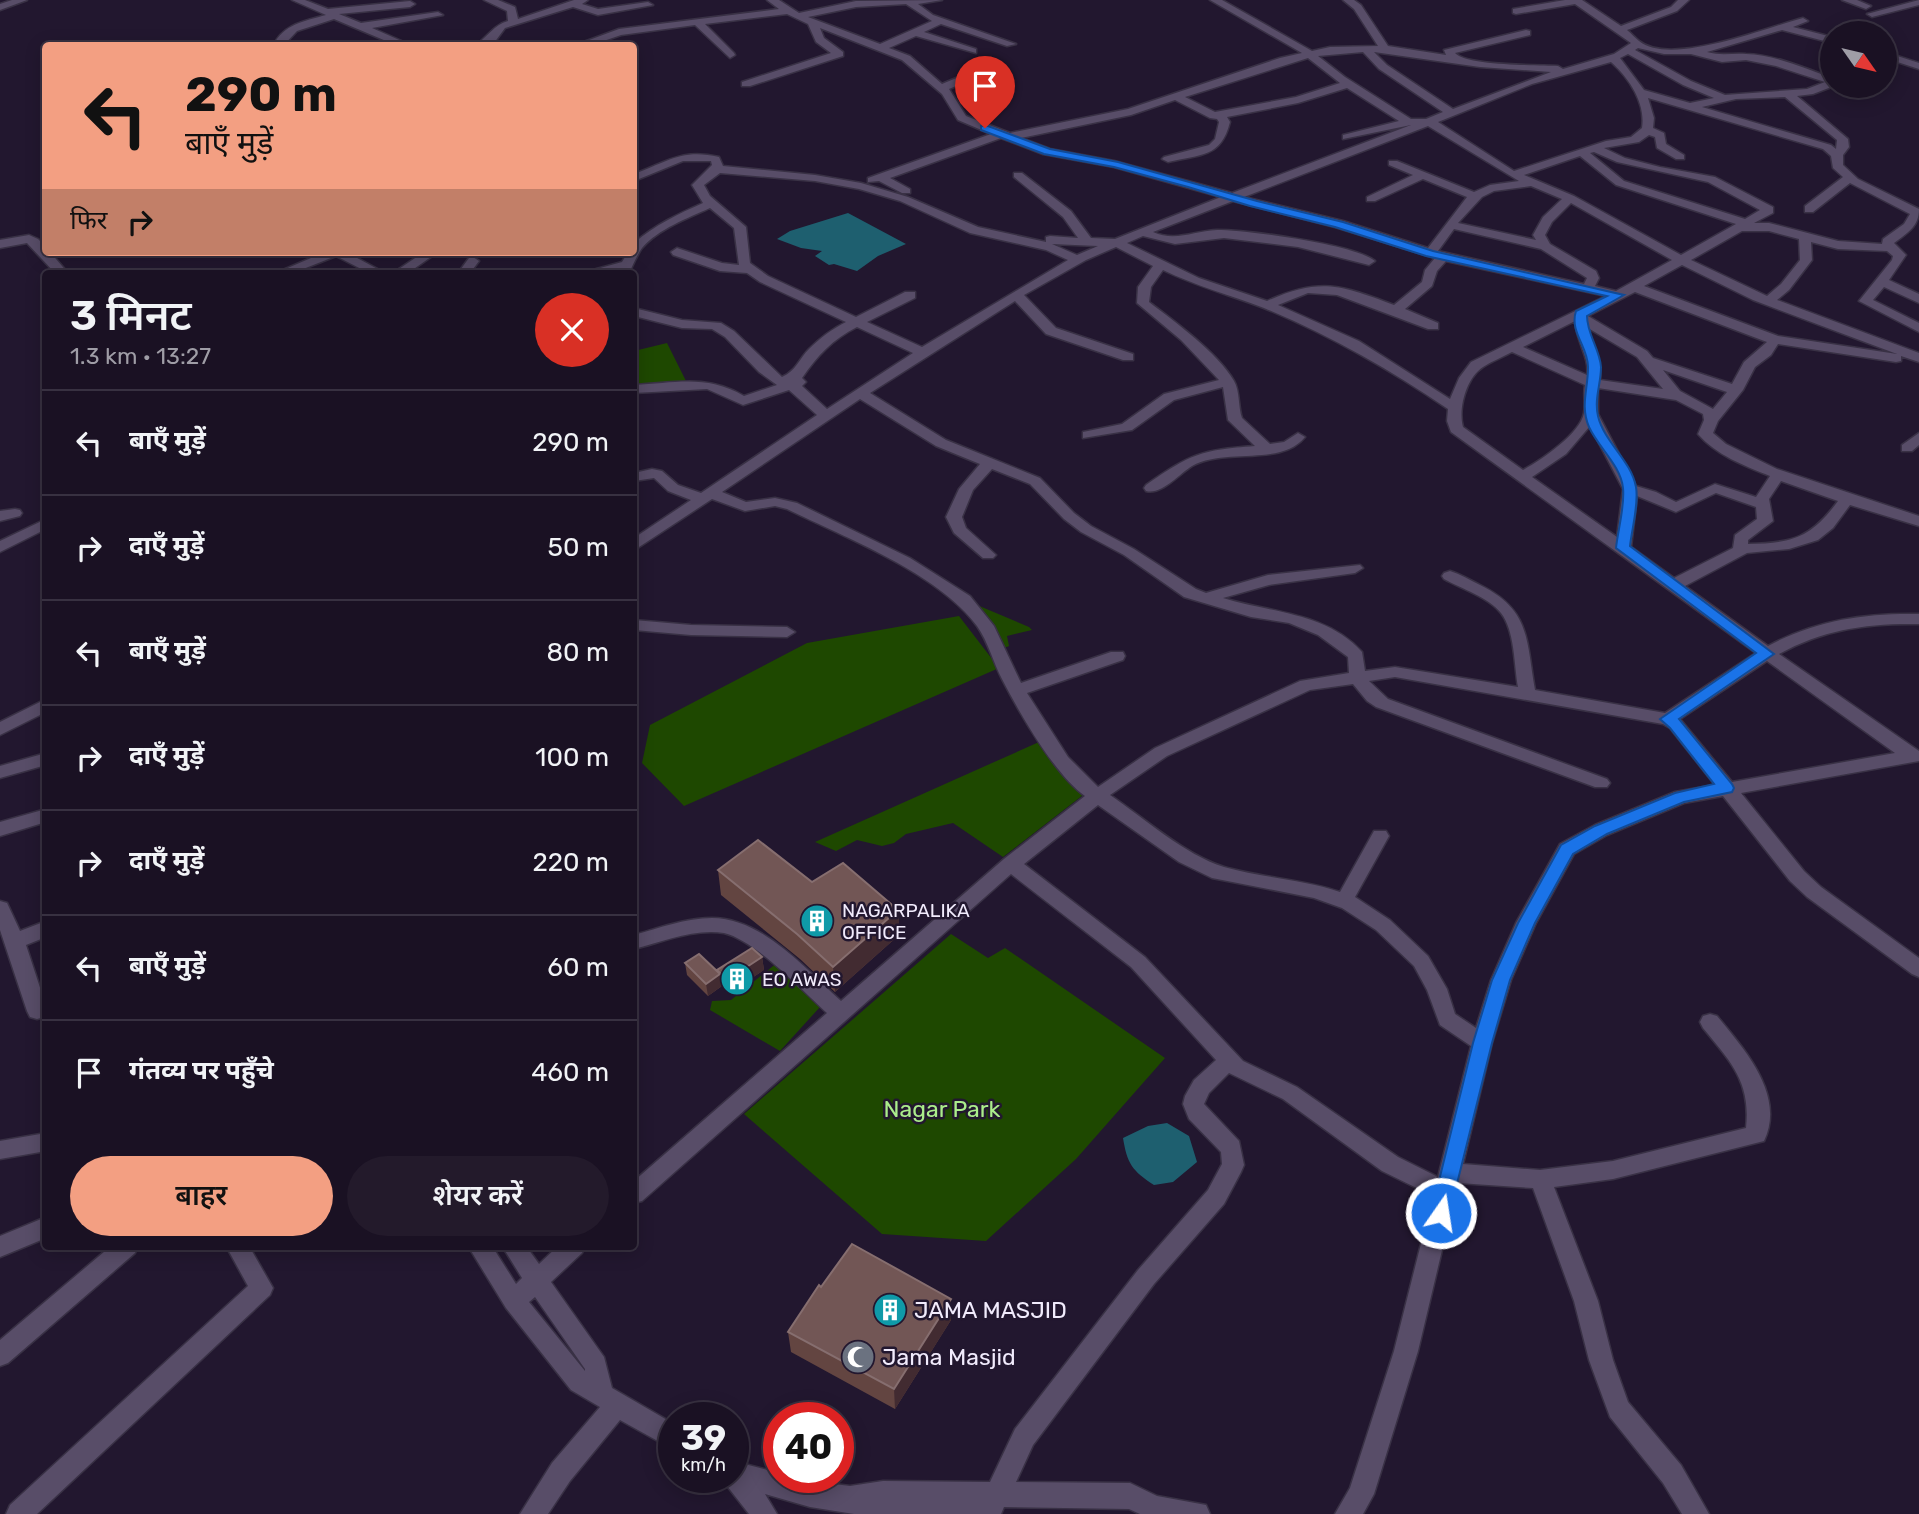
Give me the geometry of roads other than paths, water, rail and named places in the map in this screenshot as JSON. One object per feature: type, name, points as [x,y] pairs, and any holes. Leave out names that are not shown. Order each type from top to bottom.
[{"type":"street","points":[[0,7],[22,0]]},
{"type":"street","points":[[297,0],[399,42]]},
{"type":"street","points":[[489,0],[512,9],[513,22]]},
{"type":"street","points":[[772,0],[813,23],[906,58],[950,97],[962,118],[1047,152],[1114,164],[1339,224],[1436,256],[1618,295]]},
{"type":"street","points":[[589,42],[610,34],[664,27],[845,6],[937,0]]},
{"type":"street","points":[[1215,0],[1311,53],[1348,84],[1408,122]]},
{"type":"street","points":[[1348,0],[1358,7],[1385,49]]},
{"type":"street","points":[[1516,11],[1576,0],[1619,30],[1633,47],[1688,83],[1724,98]]},
{"type":"street","points":[[1655,0],[1674,9]]},
{"type":"street","points":[[1619,30],[1674,9],[1684,0]]},
{"type":"street","points":[[1847,0],[1869,10],[1919,2]]},
{"type":"street","points":[[487,42],[501,26],[577,2],[598,12],[646,3],[664,27]]},
{"type":"street","points":[[909,2],[923,14],[1011,44]]},
{"type":"street","points":[[280,42],[291,31],[330,15],[410,4]]},
{"type":"street","points":[[362,26],[438,15]]},
{"type":"street","points":[[880,48],[940,21]]},
{"type":"street","points":[[637,542],[860,393],[1077,259],[1565,69],[1613,58],[1633,47],[1666,52],[1690,51],[1742,40],[1803,22]]},
{"type":"street","points":[[698,23],[730,55]]},
{"type":"street","points":[[746,84],[839,54],[820,40],[813,23]]},
{"type":"street","points":[[932,38],[956,26]]},
{"type":"street","points":[[1781,27],[1820,37]]},
{"type":"street","points":[[915,32],[972,51]]},
{"type":"street","points":[[1455,61],[1448,52],[1526,33]]},
{"type":"street","points":[[1365,49],[1383,67],[1453,114]]},
{"type":"street","points":[[869,182],[1005,135],[1131,112],[1196,88],[1311,53],[1385,49],[1455,61],[1565,69]]},
{"type":"street","points":[[1690,51],[1722,59],[1746,57],[1778,62],[1820,78]]},
{"type":"street","points":[[1613,58],[1624,66],[1643,93],[1646,100],[1647,130]]},
{"type":"street","points":[[1897,59],[1919,66]]},
{"type":"street","points":[[936,83],[994,66]]},
{"type":"street","points":[[1177,97],[1210,115],[1220,116],[1298,100],[1348,84]]},
{"type":"street","points":[[1689,107],[1743,95],[1810,92],[1820,87]]},
{"type":"street","points":[[1643,93],[1819,144],[1837,155]]},
{"type":"street","points":[[1787,94],[1842,139],[1843,147],[1837,155],[1837,166],[1849,178],[1901,202],[1918,213],[1914,221],[1888,242],[1900,258],[1867,297],[1866,303],[1919,328]]},
{"type":"street","points":[[1168,159],[1213,148],[1224,128],[1225,122],[1220,116]]},
{"type":"street","points":[[1347,137],[1408,122],[1431,123],[1513,175],[1570,198],[1683,261],[1768,301],[1919,360]]},
{"type":"street","points":[[1513,175],[1589,150],[1635,139],[1647,130]]},
{"type":"street","points":[[1647,130],[1662,136],[1661,146],[1680,157]]},
{"type":"street","points":[[1589,150],[1648,168],[1711,179],[1768,208],[1683,261],[1582,316],[1476,365],[1469,372],[1455,408],[1454,423],[1462,436],[1623,548],[1766,654],[1915,756]]},
{"type":"street","points":[[1589,150],[1620,183],[1743,225],[1769,227],[1838,245],[1890,248]]},
{"type":"street","points":[[637,176],[671,159],[689,155],[715,159],[718,164],[714,171]]},
{"type":"street","points":[[1393,163],[1474,196]]},
{"type":"street","points":[[924,353],[784,290],[750,269],[742,258],[738,225],[710,204],[698,185],[705,175],[724,169],[869,182],[939,207],[992,230],[1057,242],[1117,243],[1206,285],[1268,306],[1364,349],[1455,408]]},
{"type":"street","points":[[1018,174],[1067,214],[1088,243]]},
{"type":"street","points":[[1371,199],[1420,176]]},
{"type":"street","points":[[1809,209],[1849,178]]},
{"type":"street","points":[[869,182],[974,230],[1050,247],[1077,259]]},
{"type":"street","points":[[1395,311],[1428,283],[1436,256],[1451,225],[1458,212],[1474,196],[1485,188],[1500,185],[1536,186]]},
{"type":"street","points":[[1570,198],[1540,230],[1540,241],[1592,274],[1587,289]]},
{"type":"street","points":[[637,242],[710,204]]},
{"type":"street","points":[[1451,225],[1545,246]]},
{"type":"street","points":[[1906,228],[1919,233]]},
{"type":"street","points":[[1145,233],[1168,243],[1210,235],[1228,235],[1330,249],[1369,261]]},
{"type":"street","points":[[1768,301],[1785,287],[1806,260],[1805,237]]},
{"type":"street","points":[[0,244],[29,239],[42,251]]},
{"type":"street","points":[[677,252],[720,267],[750,269]]},
{"type":"street","points":[[47,256],[59,270]]},
{"type":"street","points":[[290,270],[326,256]]},
{"type":"street","points":[[344,256],[373,270]]},
{"type":"street","points":[[404,270],[426,256]]},
{"type":"street","points":[[466,270],[473,261]]},
{"type":"street","points":[[1161,265],[1150,276],[1143,290],[1143,303],[1195,346],[1228,383],[1236,419],[1267,449]]},
{"type":"street","points":[[1882,281],[1919,299]]},
{"type":"street","points":[[1634,287],[1775,340],[1919,360]]},
{"type":"street","points":[[1268,306],[1298,292],[1320,289],[1340,292],[1433,326]]},
{"type":"street","points":[[637,389],[708,384],[743,401],[790,383],[812,353],[838,331],[910,295]]},
{"type":"street","points":[[1016,295],[1051,331],[1128,357]]},
{"type":"street","points":[[637,313],[684,325],[719,326],[757,362],[790,383],[826,416]]},
{"type":"street","points":[[1582,316],[1626,342],[1650,362],[1680,397]]},
{"type":"street","points":[[1582,316],[1582,337],[1595,366],[1591,414],[1630,489],[1623,548]]},
{"type":"street","points":[[1775,340],[1766,352],[1749,365],[1736,390],[1705,430],[1707,437],[1779,474],[1919,521]]},
{"type":"street","points":[[1511,347],[1592,383],[1656,391],[1680,397],[1709,412],[1711,420]]},
{"type":"street","points":[[1650,362],[1736,390]]},
{"type":"street","points":[[1088,435],[1127,427],[1169,397],[1228,383]]},
{"type":"street","points":[[860,393],[941,443],[1035,481],[1086,530],[1129,551],[1190,593],[1251,612],[1292,618],[1324,631],[1356,656],[1357,677],[1373,697],[1382,703],[1601,783]]},
{"type":"street","points":[[1521,477],[1562,453],[1591,414]]},
{"type":"street","points":[[1907,448],[1919,436]]},
{"type":"street","points":[[1151,488],[1189,461],[1226,450],[1284,447],[1298,438]]},
{"type":"street","points":[[988,555],[959,530],[954,517],[966,489],[990,462]]},
{"type":"street","points":[[637,477],[660,474],[667,478],[673,488],[745,507],[786,503],[927,574],[964,600],[986,626],[1018,690],[1062,761],[1087,788],[1186,857],[1219,873],[1315,891],[1344,901],[1383,925],[1421,961],[1437,989],[1447,1018],[1482,1043]]},
{"type":"street","points":[[1741,548],[1740,538],[1765,521],[1760,504],[1779,474]]},
{"type":"street","points":[[1630,489],[1651,495],[1676,509],[1715,488],[1760,504]]},
{"type":"street","points":[[1674,585],[1735,554],[1741,548],[1766,549],[1810,539],[1847,499]]},
{"type":"street","points":[[0,547],[42,525]]},
{"type":"street","points":[[1206,598],[1268,580],[1355,568]]},
{"type":"street","points":[[1450,576],[1508,611],[1517,635],[1527,694]]},
{"type":"street","points":[[1668,719],[1766,654],[1823,628],[1871,621],[1919,620]]},
{"type":"street","points":[[637,625],[679,631],[722,629],[788,632]]},
{"type":"street","points":[[1018,690],[1118,656]]},
{"type":"street","points":[[637,1191],[1010,864],[1098,795],[1161,752],[1306,685],[1395,672],[1668,719],[1676,724],[1814,892],[1919,969]]},
{"type":"street","points":[[0,729],[42,707]]},
{"type":"street","points":[[1348,1514],[1361,1494],[1406,1351],[1482,1043],[1501,980],[1526,923],[1567,849],[1601,830],[1681,797],[1915,756]]},
{"type":"street","points":[[0,772],[42,760]]},
{"type":"street","points":[[0,829],[42,816]]},
{"type":"street","points":[[1344,901],[1380,836]]},
{"type":"street","points":[[1010,864],[1138,962],[1230,1060],[1258,1079],[1290,1093],[1391,1164],[1449,1182],[1540,1180],[1613,1170],[1756,1135],[1759,1094],[1746,1066],[1710,1022]]},
{"type":"street","points":[[0,908],[15,942],[37,1010]]},
{"type":"street","points":[[637,941],[688,928],[724,926],[746,933],[841,1013]]},
{"type":"street","points":[[15,942],[42,930]]},
{"type":"street","points":[[993,1504],[1024,1437],[1146,1277],[1221,1189],[1233,1165],[1231,1148],[1197,1116],[1192,1107],[1196,1091],[1230,1060]]},
{"type":"street","points":[[0,1150],[42,1143]]},
{"type":"street","points":[[1540,1180],[1559,1224],[1586,1301],[1601,1360],[1619,1409],[1672,1475],[1696,1514]]},
{"type":"street","points":[[0,1247],[42,1229]]},
{"type":"street","points":[[0,1355],[122,1250]]},
{"type":"street","points":[[19,1514],[262,1288],[239,1250]]},
{"type":"street","points":[[482,1250],[514,1301],[579,1382],[658,1428]]},
{"type":"street","points":[[516,1250],[596,1365],[609,1398]]},
{"type":"street","points":[[514,1301],[570,1250]]},
{"type":"street","points":[[533,1514],[609,1398]]},
{"type":"street","points":[[749,1477],[810,1494],[850,1499],[883,1493],[993,1504],[1130,1496],[1147,1511],[1197,1514]]},
{"type":"street","points":[[749,1493],[764,1514]]},
{"type":"street","points":[[850,1499],[877,1512],[967,1514]]},
{"type":"water","points":[[848,213],[906,244],[878,256],[857,271],[829,265],[815,256],[822,251],[801,248],[777,239],[790,231]]},
{"type":"water","points":[[1167,1123],[1189,1136],[1197,1162],[1173,1182],[1154,1185],[1132,1166],[1123,1138],[1148,1126]]},
{"type":"place","name":"NAGARPALIKA OFFICE","points":[[817,921]]},
{"type":"place","name":"EO AWAS","points":[[737,979]]},
{"type":"place","name":"JAMA MASJID","points":[[890,1310]]},
{"type":"place","name":"Jama Masjid","points":[[858,1357]]},
{"type":"park label","name":"Nagar Park","points":[[942,1109]]}]
